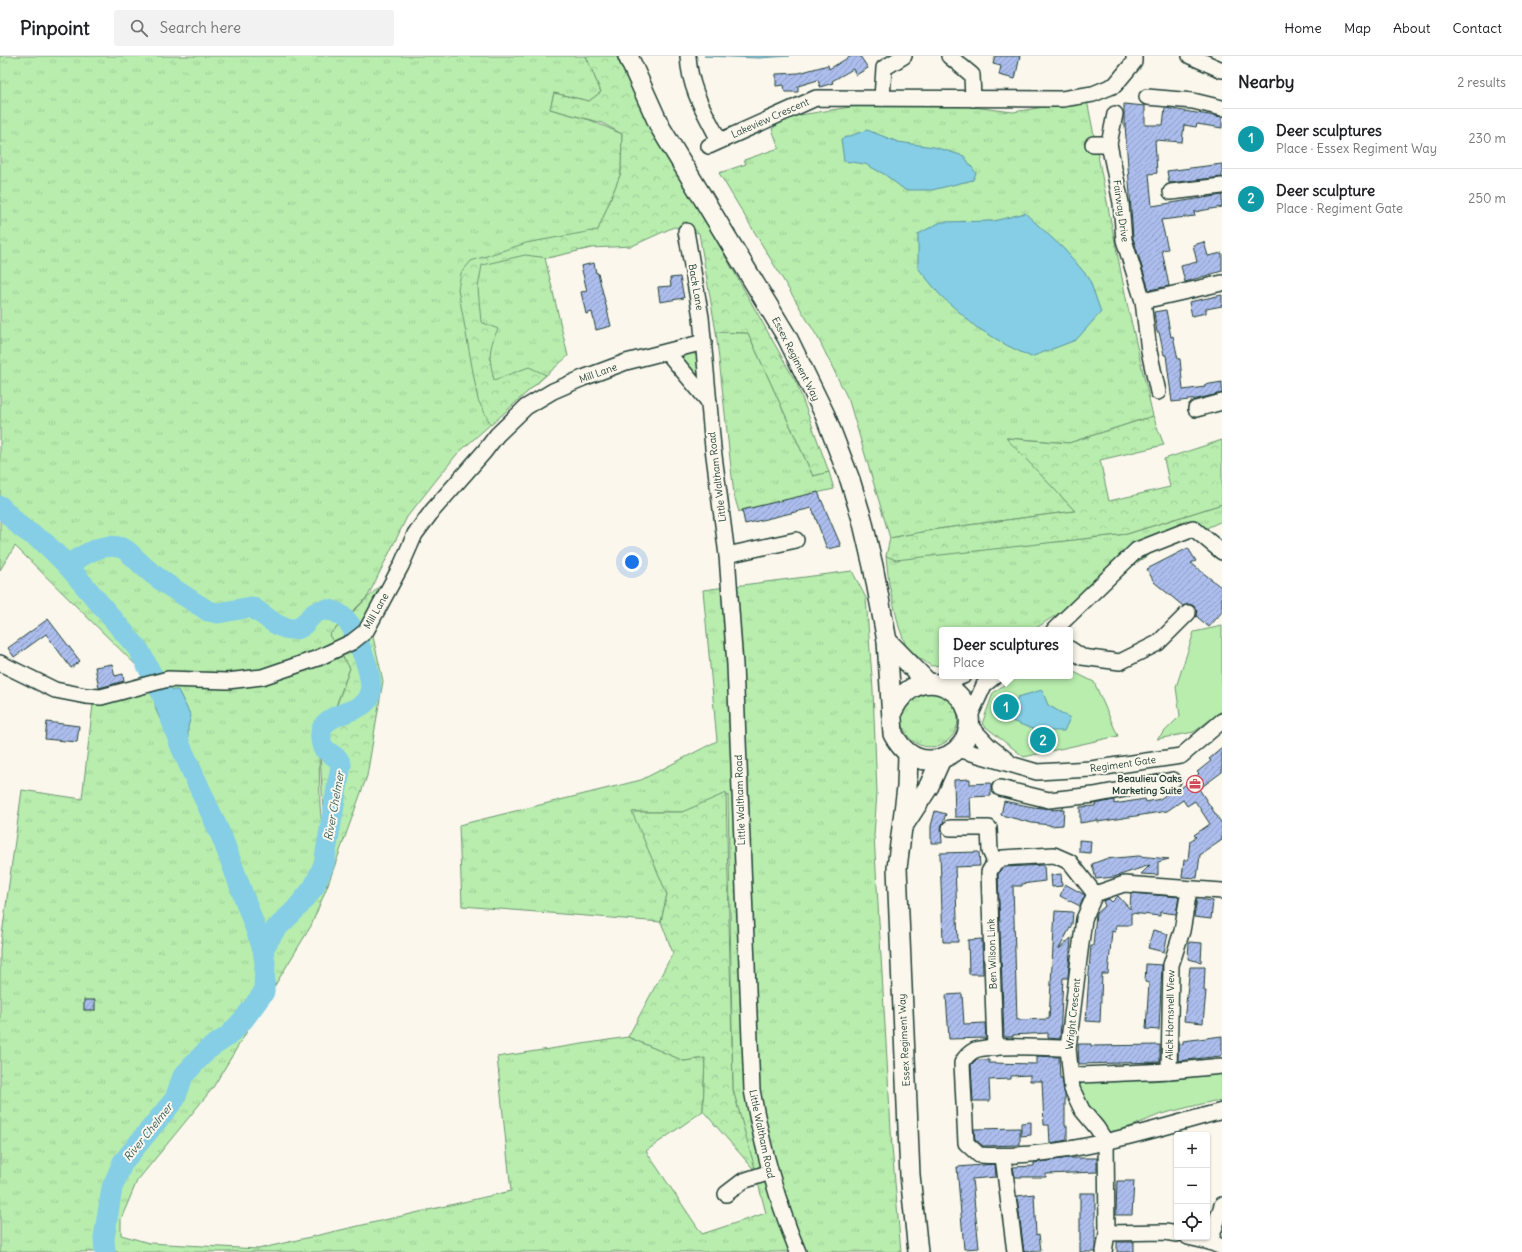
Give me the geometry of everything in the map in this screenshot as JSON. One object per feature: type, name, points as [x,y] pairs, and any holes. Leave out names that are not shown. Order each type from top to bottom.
[{"type":"main road","name":"Essex Regiment Way","points":[[628,56],[660,128],[787,337],[825,415],[850,480],[862,519],[873,566],[887,641],[893,710],[891,722],[893,734],[899,745],[908,754],[907,786],[897,868],[910,1175],[918,1252]]},
{"type":"main road","points":[[887,641],[934,683],[954,691],[964,703],[969,721],[966,738],[958,749],[941,759],[924,760],[908,754]]},
{"type":"main road","points":[[893,710],[898,700],[906,691],[916,685],[934,683]]},
{"type":"main road","name":"Essex Regiment Way","points":[[902,827],[928,786],[941,759]]},
{"type":"street","name":"Lakeview Crescent","points":[[688,56],[689,74],[693,88],[714,143],[816,98],[1062,98],[1092,94],[1115,85],[1134,62],[1134,56]]},
{"type":"street","points":[[882,98],[884,68],[904,56]]},
{"type":"street","points":[[949,56],[972,76],[973,99]]},
{"type":"street","points":[[1190,56],[1222,70]]},
{"type":"street","points":[[1147,97],[1192,101],[1222,108]]},
{"type":"street","name":"Fairway Drive","points":[[1115,114],[1109,144],[1121,202],[1124,240],[1143,301],[1149,351],[1158,392]]},
{"type":"street","points":[[1093,144],[1109,144]]},
{"type":"street","points":[[1171,192],[1222,186]]},
{"type":"street","name":"Back Lane","points":[[686,231],[704,342]]},
{"type":"street","points":[[1143,301],[1222,283]]},
{"type":"street","name":"Mill Lane","points":[[0,663],[54,690],[86,696],[102,696],[168,679],[227,681],[262,677],[318,658],[352,642],[366,631],[401,566],[415,534],[433,510],[508,422],[526,407],[553,391],[626,362],[704,342]]},
{"type":"street","name":"Little Waltham Road","points":[[704,342],[709,402],[727,555],[735,665],[752,1090],[770,1172],[786,1222],[798,1252]]},
{"type":"street","points":[[668,352],[709,402]]},
{"type":"street","points":[[1196,409],[1222,402]]},
{"type":"street","points":[[1057,627],[1137,550],[1194,528],[1222,552]]},
{"type":"street","points":[[727,555],[796,540]]},
{"type":"street","points":[[1073,651],[1082,656],[1120,662],[1158,643],[1188,613]]},
{"type":"street","points":[[934,683],[951,679]]},
{"type":"street","points":[[969,721],[984,685],[991,679]]},
{"type":"street","name":"Regiment Gate","points":[[969,721],[989,746],[1012,764]]},
{"type":"street","name":"Regiment Gate","points":[[958,749],[1037,772],[1091,769],[1181,756],[1221,722]]},
{"type":"street","points":[[1091,769],[1094,795]]},
{"type":"street","points":[[1000,788],[1049,800],[1094,795],[1173,780]]},
{"type":"street","name":"Ben Wilson Link","points":[[950,828],[989,828],[990,851],[994,862],[989,872],[995,1048]]},
{"type":"street","points":[[994,862],[1003,858],[1054,855],[1070,862],[1095,894],[1124,884],[1189,890],[1222,891]]},
{"type":"street","name":"Alick Hornsnell View","points":[[1169,1071],[1170,965],[1182,931],[1189,890]]},
{"type":"street","name":"Wright Crescent","points":[[1095,894],[1084,919],[1068,1048],[1072,1089],[1082,1110],[1106,1142]]},
{"type":"street","points":[[1068,1048],[995,1048],[975,1050],[966,1056],[962,1062],[966,1143],[979,1156],[1003,1157],[1106,1142],[1222,1111]]},
{"type":"street","name":"Alick Hornsnell View","points":[[1081,1074],[1169,1071],[1222,1066]]},
{"type":"street","points":[[1104,1252],[1107,1233],[1106,1142]]},
{"type":"street","points":[[1003,1157],[1015,1252]]},
{"type":"street","points":[[726,1194],[743,1181],[770,1172]]},
{"type":"street","points":[[1200,1240],[1216,1244],[1222,1205]]},
{"type":"street","points":[[1107,1233],[1166,1232],[1174,1233]]},
{"type":"green space","points":[[0,56],[586,56],[601,92],[589,101],[554,93],[550,109],[590,120],[622,134],[621,173],[591,248],[545,258],[568,356],[457,454],[407,517],[368,596],[329,635],[350,668],[319,752],[320,805],[327,887],[311,926],[212,1089],[137,1181],[121,1219],[121,1235],[149,1243],[258,1249],[511,1191],[497,1057],[628,1037],[684,1061],[705,1058],[703,1111],[646,1151],[702,1234],[766,1213],[733,1090],[728,795],[685,812],[633,812],[667,894],[661,922],[462,906],[459,825],[641,780],[717,741],[703,590],[852,571],[866,598],[873,690],[877,793],[874,835],[892,1147],[901,1252],[0,1252],[0,949],[22,790],[82,799],[93,704],[144,693],[145,674],[15,546],[0,570]]},
{"type":"green space","points":[[586,56],[616,56],[655,135],[683,181],[797,384],[829,472],[813,476],[748,333],[716,332],[699,233],[674,227],[632,246],[591,248],[548,258],[525,255],[482,265],[478,288],[481,322],[498,329],[492,342],[490,354],[494,380],[529,367],[546,375],[491,425],[478,400],[458,289],[461,273],[471,261],[526,243],[598,230],[621,173],[622,134],[602,123],[550,109],[554,93],[589,101],[601,92]]},
{"type":"green space","points":[[1087,100],[1127,303],[1153,416],[1069,443],[1007,438],[1075,511],[938,529],[890,538],[849,401],[818,338],[719,173],[746,164],[744,160],[779,148],[772,129],[786,118],[794,116],[875,103],[957,105],[1013,112]]},
{"type":"green space","points":[[716,332],[748,333],[813,476],[829,472],[834,489],[739,512],[734,495]]},
{"type":"green space","points":[[693,353],[698,357],[701,385],[680,358],[680,355]]},
{"type":"green space","points":[[1153,416],[1164,445],[1100,460],[1109,501],[1170,487],[1164,459],[1222,440],[1222,504],[1127,534],[896,560],[886,556],[890,538],[938,529],[1075,511],[1006,438],[1069,443]]},
{"type":"green space","points":[[1222,504],[1222,521],[1153,552],[1038,627],[939,627],[939,665],[931,666],[907,649],[899,627],[889,584],[886,556],[896,559],[1127,534]]},
{"type":"green space","points":[[412,555],[371,628],[383,681],[367,776],[327,887],[320,752],[350,668],[329,635]]},
{"type":"green space","points":[[1222,626],[1222,711],[1194,732],[1157,739],[1180,716],[1176,687],[1194,632]]},
{"type":"green space","points":[[1073,672],[1094,682],[1118,736],[1024,757],[982,724],[993,693],[1012,679],[1073,679]]},
{"type":"green space","points":[[930,691],[941,693],[950,699],[956,708],[958,719],[956,730],[950,739],[941,745],[930,747],[919,745],[910,739],[904,730],[902,719],[904,708],[910,699],[919,693]]},
{"type":"green space","points":[[726,793],[733,1090],[756,1172],[703,1111],[705,1058],[684,1061],[628,1037],[673,953],[661,922],[667,894],[632,812],[682,812]]},
{"type":"green space","points":[[1078,1069],[1150,1081],[1187,1078],[1201,1073],[1222,1071],[1222,1102],[1214,1101],[1161,1114],[1106,1137],[1076,1090]]},
{"type":"water","points":[[704,56],[790,56],[759,58]]},
{"type":"water","points":[[867,130],[898,142],[934,147],[964,156],[976,173],[973,180],[932,190],[905,190],[884,174],[865,164],[844,161],[841,139]]},
{"type":"water","points":[[1025,213],[1065,250],[1089,278],[1101,312],[1076,340],[1031,357],[1008,346],[976,327],[940,295],[918,268],[918,234],[941,222],[994,221]]},
{"type":"water","points":[[170,690],[178,690],[191,716],[188,727],[188,741],[177,748],[172,732],[161,721],[156,710],[154,698]]},
{"type":"water","points":[[1042,690],[1048,705],[1070,718],[1064,731],[1038,731],[1004,718],[1018,697]]},
{"type":"building","points":[[851,56],[860,56],[868,68],[856,75],[853,69],[832,81],[833,83],[820,87],[818,80],[798,86],[798,92],[785,92],[784,85],[776,86],[776,74],[799,73],[828,65],[829,69]]},
{"type":"building","points":[[995,56],[1020,56],[1015,79],[999,75],[1001,66],[993,64]]},
{"type":"building","points":[[1124,104],[1145,106],[1145,125],[1163,125],[1165,108],[1222,117],[1222,128],[1197,124],[1196,127],[1184,125],[1182,142],[1155,140],[1157,173],[1149,174],[1152,206],[1222,195],[1222,207],[1194,212],[1195,216],[1161,220],[1168,249],[1162,250],[1169,286],[1149,290],[1133,238],[1125,124],[1124,125]]},
{"type":"building","points":[[1222,164],[1222,177],[1169,183],[1167,171]]},
{"type":"building","points":[[1204,242],[1208,256],[1222,253],[1222,271],[1185,282],[1181,266],[1197,262],[1193,245]]},
{"type":"building","points":[[594,263],[596,273],[598,273],[611,326],[596,330],[592,312],[586,314],[581,292],[587,291],[581,266]]},
{"type":"building","points":[[680,277],[684,298],[660,302],[658,287],[671,286],[670,278]]},
{"type":"building","points":[[1222,295],[1222,306],[1206,309],[1206,313],[1192,316],[1189,302]]},
{"type":"building","points":[[1166,310],[1171,337],[1173,336],[1178,359],[1180,359],[1183,390],[1205,387],[1204,385],[1222,382],[1222,393],[1197,399],[1172,402],[1166,355],[1164,355],[1159,332],[1157,332],[1154,312]]},
{"type":"building","points":[[818,492],[841,546],[827,549],[812,508],[745,524],[742,510]]},
{"type":"building","points":[[1188,548],[1196,561],[1191,563],[1222,588],[1222,612],[1209,627],[1196,616],[1197,611],[1194,606],[1190,604],[1183,606],[1154,582],[1147,569]]},
{"type":"building","points":[[48,619],[80,661],[71,668],[46,634],[14,657],[8,648]]},
{"type":"building","points":[[112,664],[115,676],[123,674],[124,681],[99,688],[95,667]]},
{"type":"building","points":[[47,722],[79,726],[77,742],[45,739]]},
{"type":"building","points":[[1222,748],[1222,772],[1199,789],[1222,824],[1222,840],[1200,855],[1197,878],[1182,877],[1184,860],[1188,860],[1190,841],[1196,837],[1194,835],[1210,824],[1195,801],[1187,806],[1183,800],[1167,811],[1098,822],[1098,820],[1080,823],[1080,807],[1095,806],[1095,804],[1114,800],[1114,804],[1145,799],[1146,802],[1160,799],[1174,789],[1176,792],[1199,774],[1197,772],[1211,761],[1209,759]]},
{"type":"building","points":[[970,779],[970,784],[991,783],[991,796],[970,797],[971,817],[955,817],[954,780]]},
{"type":"building","points":[[1004,801],[1033,807],[1053,809],[1052,810],[1064,809],[1063,825],[1050,826],[1001,815]]},
{"type":"building","points":[[935,811],[946,814],[941,828],[942,843],[931,843],[931,826]]},
{"type":"building","points":[[1079,840],[1091,841],[1090,853],[1079,852]]},
{"type":"building","points":[[979,852],[980,866],[955,867],[958,942],[943,942],[940,853]]},
{"type":"building","points":[[1138,856],[1169,859],[1158,862],[1158,875],[1141,874],[1150,865],[1114,877],[1096,879],[1092,864],[1105,859]]},
{"type":"building","points":[[1044,865],[1045,881],[1022,884],[1022,886],[1013,886],[1017,1020],[1049,1019],[1055,911],[1073,912],[1072,924],[1059,949],[1071,938],[1068,978],[1063,978],[1060,1039],[1048,1038],[1048,1033],[1004,1037],[998,874],[1001,869],[1005,867]]},
{"type":"building","points":[[1061,874],[1062,886],[1052,887],[1051,875]]},
{"type":"building","points":[[1065,884],[1085,895],[1080,906],[1060,896]]},
{"type":"building","points":[[1131,893],[1179,897],[1176,914],[1160,912],[1160,916],[1131,913],[1131,925],[1116,925],[1115,932],[1112,931],[1108,974],[1102,974],[1100,1022],[1086,1021],[1091,946],[1093,946],[1096,914],[1105,906],[1103,901],[1109,899],[1112,902],[1118,896],[1130,909]]},
{"type":"building","points":[[1197,899],[1213,901],[1211,919],[1194,917]]},
{"type":"building","points":[[1153,930],[1168,934],[1164,952],[1148,948]]},
{"type":"building","points":[[982,939],[983,974],[969,974],[968,940]]},
{"type":"building","points":[[1189,942],[1202,943],[1201,962],[1188,959]]},
{"type":"building","points":[[1146,964],[1162,965],[1159,1030],[1146,1029],[1149,983],[1145,982]]},
{"type":"building","points":[[1190,967],[1205,967],[1204,991],[1206,991],[1203,1023],[1184,1021]]},
{"type":"building","points":[[962,994],[964,1024],[985,1023],[986,1038],[949,1039],[946,995]]},
{"type":"building","points":[[84,1000],[95,1000],[95,1010],[84,1010]]},
{"type":"building","points":[[1222,1036],[1222,1055],[1178,1061],[1178,1044],[1183,1044],[1183,1041]]},
{"type":"building","points":[[1078,1044],[1091,1044],[1091,1046],[1160,1045],[1160,1062],[1079,1064]]},
{"type":"building","points":[[1037,1056],[1059,1057],[1060,1078],[1062,1078],[1065,1095],[1065,1126],[1067,1126],[1067,1140],[1050,1143],[1049,1125],[1044,1125],[1042,1081],[1030,1081],[1030,1075],[1011,1076],[1011,1079],[989,1080],[990,1101],[973,1101],[971,1065],[976,1060],[989,1060],[989,1063],[1037,1064]]},
{"type":"building","points":[[1031,1122],[1031,1135],[1021,1136],[1021,1123]]},
{"type":"building","points":[[1020,1128],[1020,1145],[983,1146],[975,1139],[974,1129]]},
{"type":"building","points":[[1068,1158],[1097,1158],[1097,1172],[1046,1174],[1046,1177],[1015,1177],[1013,1167],[1034,1166],[1034,1163]]},
{"type":"building","points":[[995,1164],[996,1177],[972,1179],[979,1248],[964,1249],[957,1167]]},
{"type":"building","points":[[1117,1181],[1134,1181],[1132,1215],[1116,1215]]},
{"type":"building","points":[[1080,1193],[1095,1193],[1095,1252],[1080,1252]]},
{"type":"building","points":[[1034,1194],[1036,1235],[1039,1234],[1041,1251],[1024,1252],[1017,1196]]},
{"type":"building","points":[[1117,1242],[1134,1242],[1134,1252],[1117,1252]]},
{"type":"waterway","name":"River Chelmer","points":[[0,506],[22,528],[45,543],[67,565],[139,650],[163,696],[181,747],[223,840],[263,949],[265,963],[264,992],[244,1019],[228,1036],[207,1050],[183,1076],[175,1099],[123,1162],[112,1188],[104,1238],[105,1252]]},
{"type":"waterway","name":"River Chelmer","points":[[67,565],[85,554],[98,549],[112,546],[121,548],[129,552],[163,581],[208,611],[218,613],[251,607],[282,627],[288,629],[298,629],[315,613],[322,610],[329,610],[347,620],[355,633],[365,659],[371,688],[370,695],[358,708],[339,715],[323,726],[321,735],[323,748],[338,759],[341,765],[324,864],[314,887],[296,909],[275,930],[263,949]]},
{"type":"place","name":"Deer sculptures","points":[[1006,707]]},
{"type":"place","name":"Deer sculpture","points":[[1043,740]]},
{"type":"place","name":"Beaulieu Oaks Marketing Suite","points":[[1195,784]]}]
